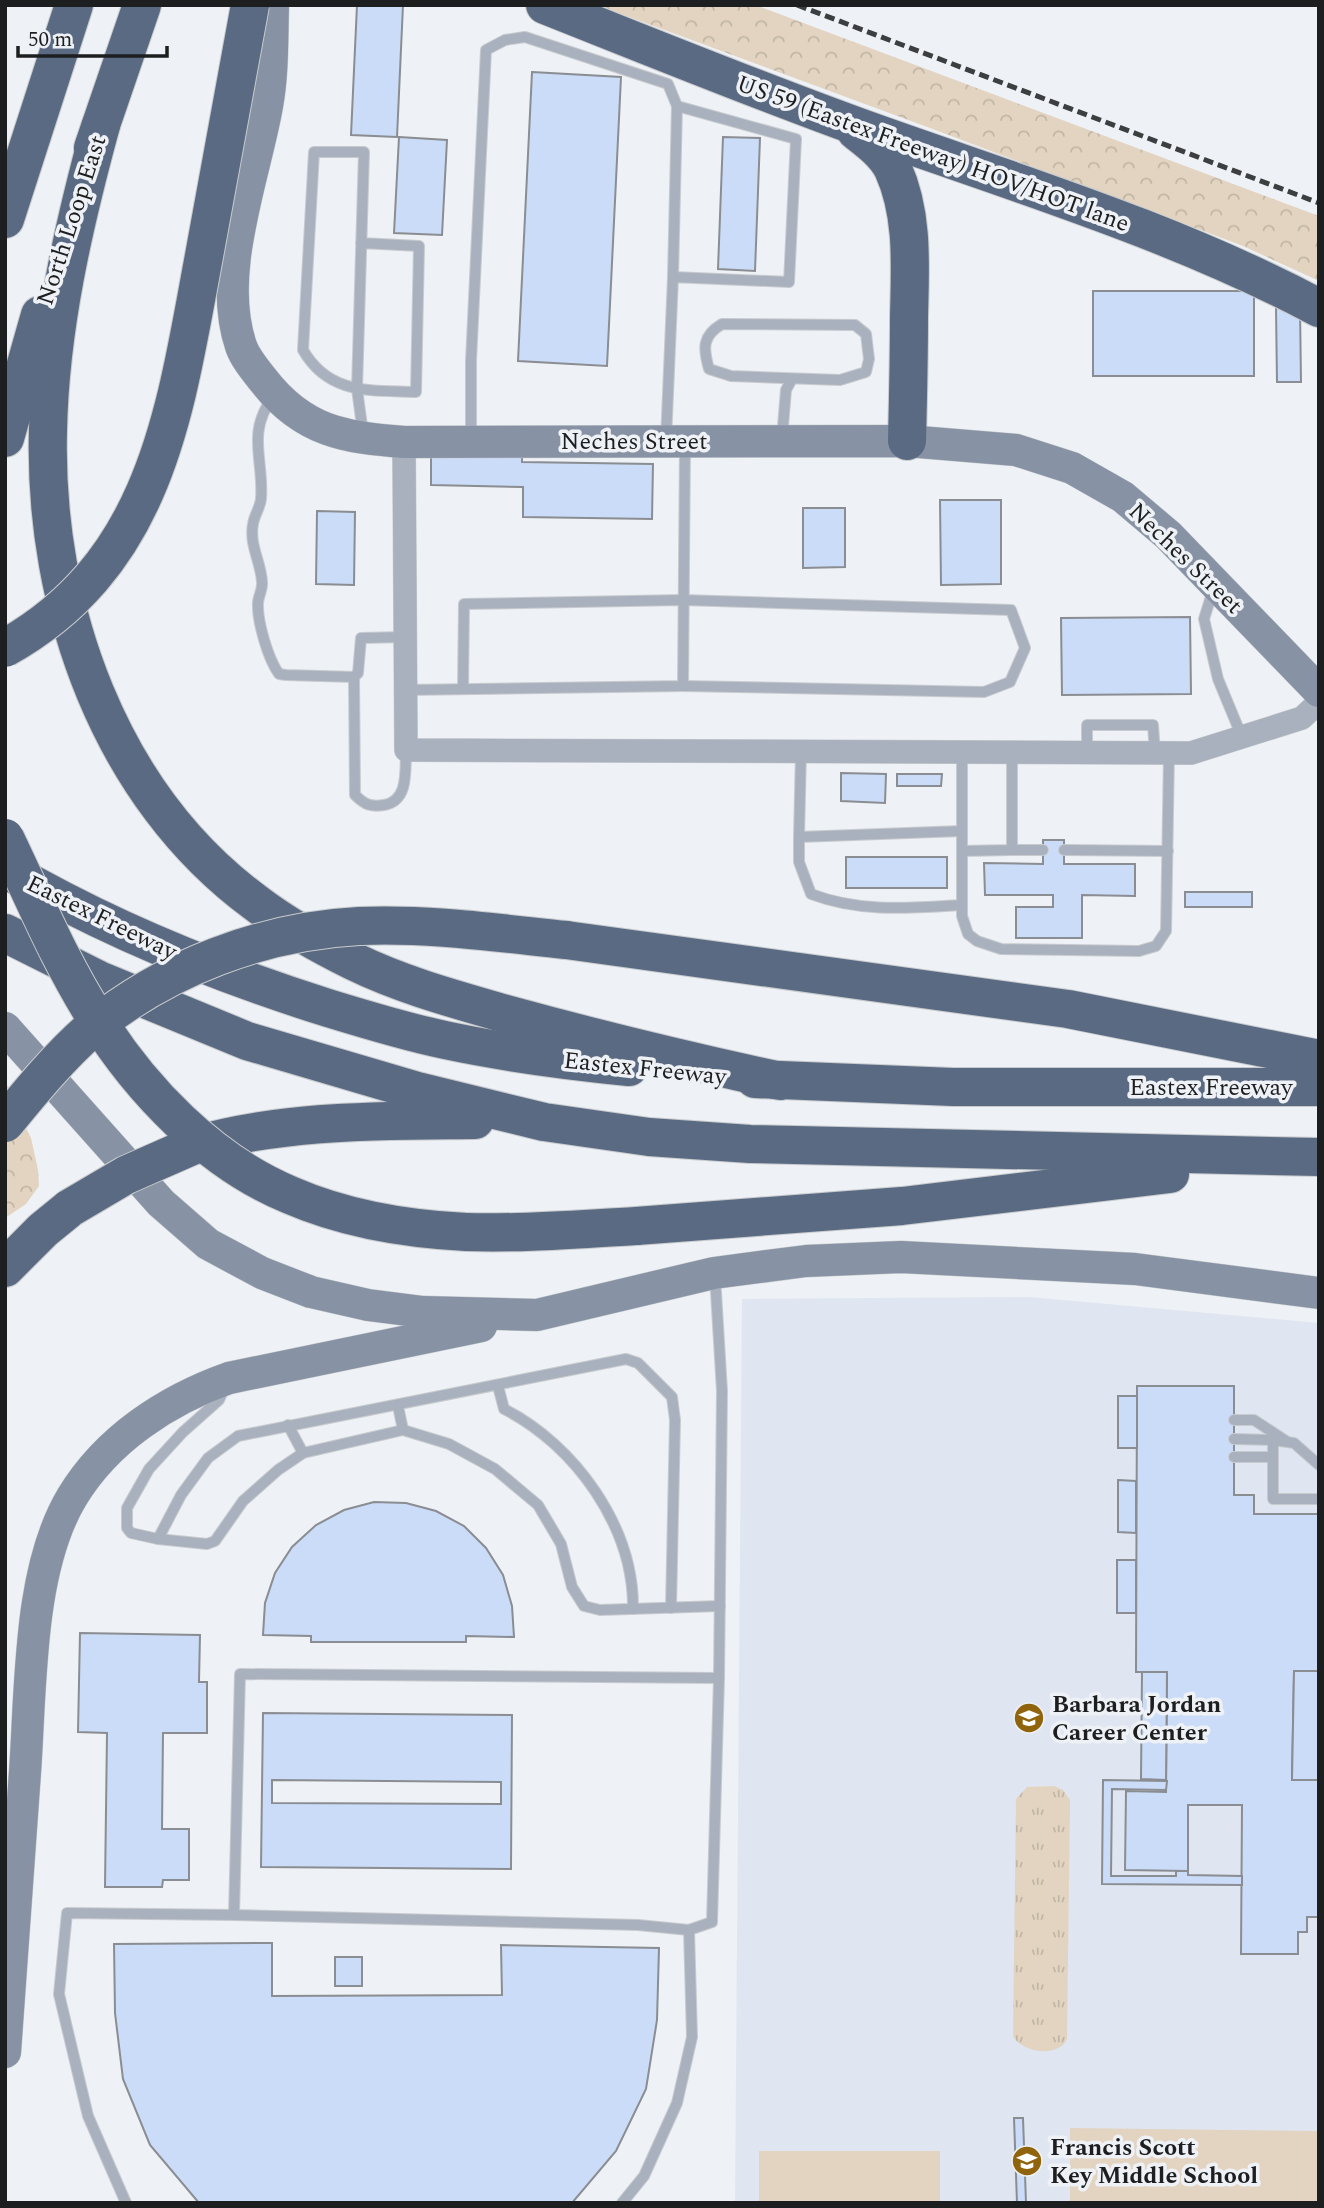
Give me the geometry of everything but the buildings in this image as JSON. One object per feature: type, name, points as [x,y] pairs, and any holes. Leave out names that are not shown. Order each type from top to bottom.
[{"type":"highway","points":[[5,219],[74,5]]},
{"type":"highway","name":"North Loop East","points":[[5,438],[63,240],[142,5]]},
{"type":"highway","points":[[5,648],[50,618],[99,568],[125,533],[154,474],[179,388],[250,5]]},
{"type":"highway","name":"US 59 (Eastex Freeway) HOV/HOT lane","points":[[545,5],[843,121],[1106,214],[1269,281],[1319,307]]},
{"type":"highway","points":[[843,121],[874,145],[892,166],[905,204],[910,256],[908,441]]},
{"type":"highway","points":[[101,125],[79,213],[55,346],[47,433],[50,487],[59,568],[80,656],[107,719],[153,798],[183,836],[254,902],[309,938],[356,962],[425,990],[551,1027],[780,1081]]},
{"type":"highway","points":[[5,838],[76,985],[96,1019],[120,1053],[180,1120],[220,1153],[257,1178],[287,1194],[345,1215],[429,1229],[509,1232],[636,1226],[902,1206],[1317,1157]]},
{"type":"highway","name":"Eastex Freeway","points":[[5,869],[112,924],[210,967],[311,1002],[402,1029],[444,1040],[537,1056],[662,1071],[780,1081],[953,1087],[1319,1087]]},
{"type":"highway","points":[[5,1123],[64,1055],[120,1007],[178,974],[239,949],[295,934],[361,926],[428,928],[566,940],[1068,1009],[1319,1059]]},
{"type":"highway","points":[[5,933],[99,980],[247,1041],[417,1091],[544,1122],[649,1137],[750,1144],[1317,1157]]},
{"type":"highway","points":[[5,1268],[43,1230],[70,1208],[126,1175],[192,1146],[232,1134],[295,1126],[434,1121],[544,1122]]},
{"type":"main road","name":"Neches Street","points":[[273,5],[268,104],[240,229],[233,284],[234,318],[242,348],[274,395],[309,423],[363,439],[404,442],[908,441],[1016,450],[1072,468],[1123,497],[1168,535],[1319,691]]},
{"type":"main road","points":[[5,1028],[161,1203],[208,1244],[262,1273],[311,1292],[368,1305],[423,1312],[537,1315]]},
{"type":"main road","points":[[5,2052],[34,1638],[49,1554],[71,1499],[87,1474],[103,1455],[171,1402],[229,1378],[537,1315],[715,1273],[806,1261],[901,1257],[1135,1269],[1319,1293]]},
{"type":"street","points":[[404,442],[406,750],[1191,753],[1302,718],[1319,702]]},
{"type":"lane","points":[[471,442],[471,361],[486,50],[505,40],[525,37],[668,84],[677,106],[673,277],[683,600],[682,686]]},
{"type":"lane","points":[[673,277],[789,282],[796,139],[677,106]]},
{"type":"lane","points":[[361,243],[419,246],[416,392],[358,390],[327,377],[313,367],[303,350],[314,152],[364,152],[361,243],[358,390],[363,439]]},
{"type":"lane","points":[[722,324],[855,325],[866,334],[869,359],[866,372],[840,380],[811,377],[792,379],[731,376],[709,369],[704,351],[710,331],[722,324]]},
{"type":"lane","points":[[781,441],[786,390],[792,379]]},
{"type":"lane","points":[[274,395],[263,410],[256,440],[260,456],[261,499],[253,523],[253,534],[262,583],[257,601],[263,635],[279,674],[354,677]]},
{"type":"lane","points":[[1215,584],[1204,619],[1218,679],[1242,737]]},
{"type":"lane","points":[[406,690],[682,686],[984,692],[1010,682],[1025,648],[1011,610],[683,600],[464,604],[463,689]]},
{"type":"lane","points":[[405,637],[361,638],[358,673],[354,677],[355,795],[362,802],[372,807],[394,804],[401,796],[406,750]]},
{"type":"lane","points":[[801,752],[799,862],[811,894],[836,903],[887,909],[962,905]]},
{"type":"lane","points":[[962,752],[962,915],[968,934],[978,941],[1001,949],[1139,951],[1156,946],[1166,931],[1168,851],[1162,753]]},
{"type":"lane","points":[[1012,752],[1012,850]]},
{"type":"lane","points":[[799,836],[962,831]]},
{"type":"lane","points":[[962,851],[1043,850]]},
{"type":"lane","points":[[1064,850],[1168,851]]},
{"type":"lane","points":[[126,2203],[88,2116],[59,1994],[67,1913],[638,1925],[688,1930],[712,1922],[719,1678],[722,1391],[715,1273]]},
{"type":"lane","points":[[158,1539],[181,1495],[208,1458],[238,1436],[626,1359],[638,1363],[673,1397],[675,1420],[671,1608]]},
{"type":"lane","points":[[229,1378],[219,1400],[154,1462],[127,1508],[128,1528],[131,1533],[207,1544],[215,1541],[243,1501],[278,1470],[303,1453],[403,1430],[449,1444],[495,1469],[538,1505],[561,1544],[572,1587],[584,1606],[600,1610],[720,1606]]},
{"type":"lane","points":[[498,1386],[504,1409],[525,1420],[566,1454],[600,1497],[613,1523],[625,1561],[633,1594],[633,1609]]},
{"type":"lane","points":[[398,1406],[403,1430]]},
{"type":"lane","points":[[1234,1420],[1254,1420],[1302,1449],[1319,1465]]},
{"type":"lane","points":[[288,1425],[303,1453]]},
{"type":"lane","points":[[1234,1439],[1286,1441]]},
{"type":"lane","points":[[1273,1440],[1273,1499],[1319,1499]]},
{"type":"lane","points":[[1234,1457],[1273,1457]]},
{"type":"lane","points":[[234,1915],[240,1674],[719,1678]]},
{"type":"lane","points":[[622,2203],[644,2176],[677,2104],[692,2036],[688,1930]]},
{"type":"shaded area","name":"Barbara Jordan Career Center","points":[[1029,1297],[1319,1323],[1319,2203],[735,2203],[742,1299]]},
{"type":"green space","points":[[597,5],[755,5],[1319,216],[1319,281],[1243,246]]},
{"type":"green space","points":[[5,1084],[14,1091],[31,1138],[39,1186],[26,1204],[5,1218]]},
{"type":"green space","points":[[1054,1786],[1063,1790],[1070,1800],[1067,2039],[1056,2049],[1040,2051],[1024,2046],[1013,2036],[1016,1799],[1027,1787]]},
{"type":"green space","points":[[1070,2128],[1319,2131],[1319,2203],[1070,2203]]},
{"type":"green space","points":[[759,2151],[940,2151],[940,2203],[759,2203]]},
{"type":"railway","points":[[797,5],[1319,203]]},
{"type":"place","name":"Barbara Jordan Career Center","points":[[1029,1718]]},
{"type":"place","name":"Francis Scott Key Middle School","points":[[1027,2161]]}]
